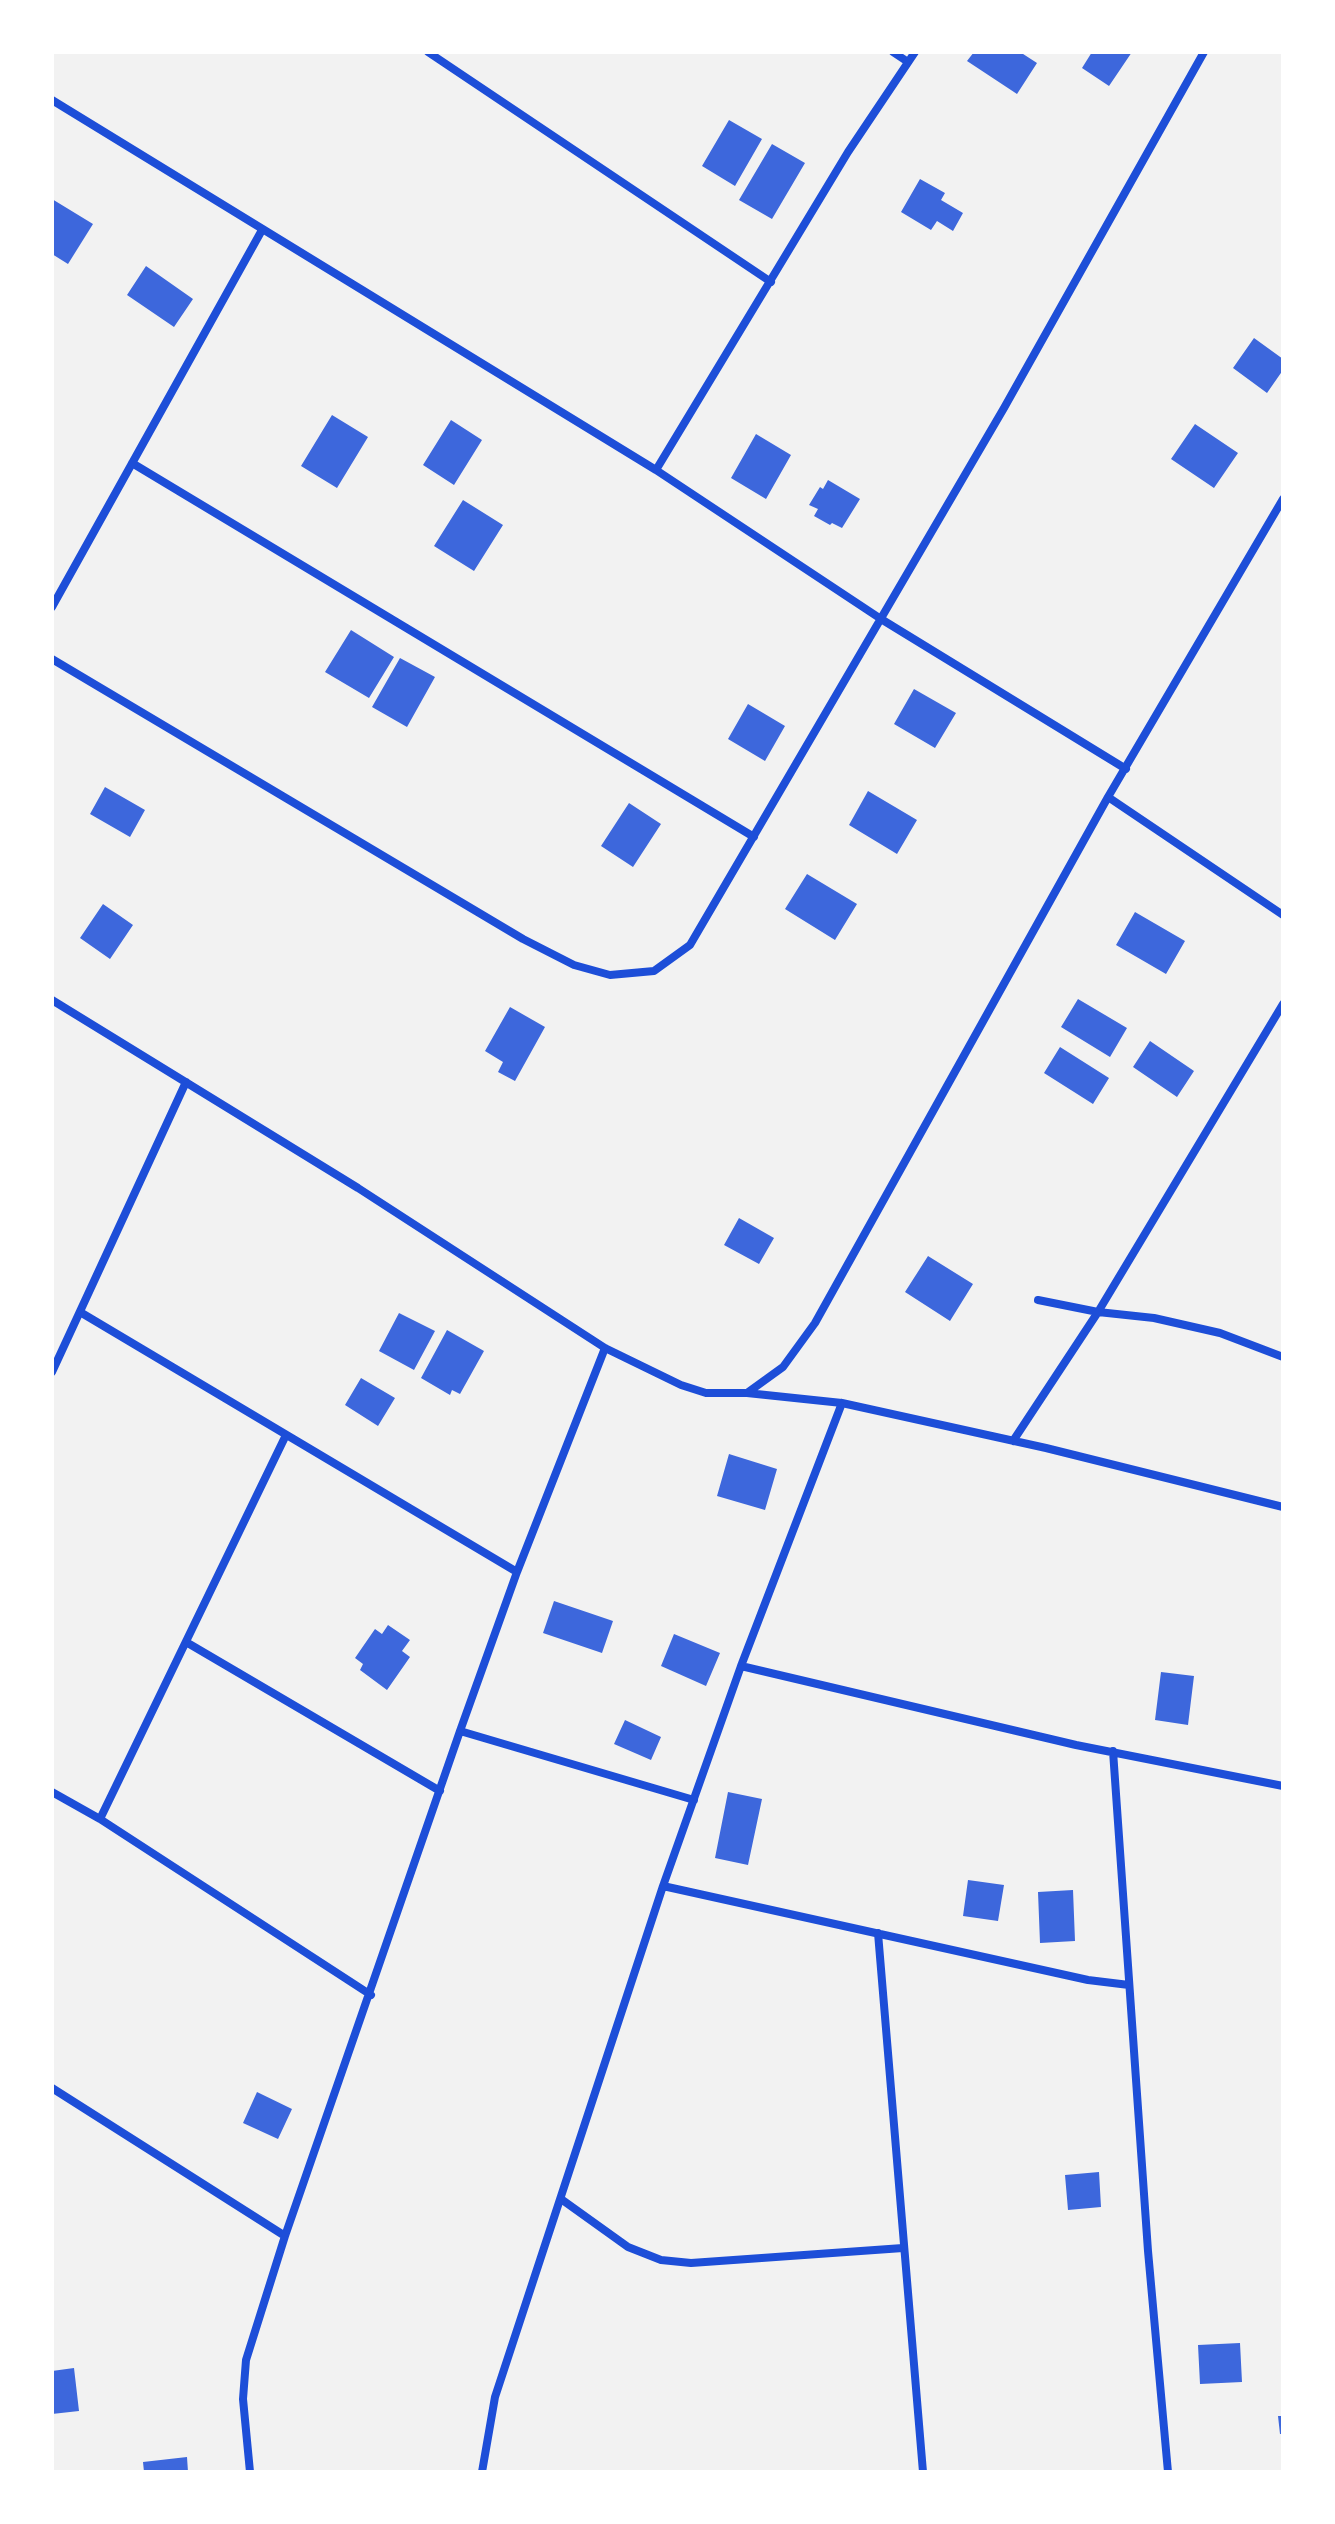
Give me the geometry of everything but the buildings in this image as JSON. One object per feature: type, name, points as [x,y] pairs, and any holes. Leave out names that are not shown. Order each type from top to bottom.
[{"type":"street","points":[[428,52],[771,282]]},
{"type":"street","points":[[893,52],[908,62]]},
{"type":"street","points":[[656,470],[848,152],[915,52]]},
{"type":"street","points":[[52,659],[523,939],[574,965],[610,975],[654,971],[690,945],[1004,408],[1204,52]]},
{"type":"street","points":[[52,100],[656,470],[881,619],[1126,769]]},
{"type":"street","points":[[52,607],[262,230]]},
{"type":"street","points":[[132,463],[754,837]]},
{"type":"street","points":[[747,1393],[783,1367],[815,1323],[1108,797],[1283,499]]},
{"type":"street","points":[[1108,797],[1283,915]]},
{"type":"street","points":[[52,1000],[409,1220],[605,1348],[694,1389],[706,1393],[747,1393],[842,1403],[1283,1507]]},
{"type":"street","points":[[1013,1441],[1098,1312],[1283,1004]]},
{"type":"street","points":[[52,1372],[186,1082]]},
{"type":"street","points":[[1038,1300],[1098,1312],[1154,1318],[1220,1333],[1283,1357]]},
{"type":"street","points":[[80,1312],[517,1572]]},
{"type":"street","points":[[250,2472],[243,2399],[246,2360],[285,2236],[517,1572],[605,1348]]},
{"type":"street","points":[[482,2472],[495,2397],[663,1886],[741,1666],[842,1403]]},
{"type":"street","points":[[100,1819],[286,1435]]},
{"type":"street","points":[[186,1642],[440,1791]]},
{"type":"street","points":[[741,1666],[1076,1745],[1283,1786]]},
{"type":"street","points":[[460,1731],[694,1800]]},
{"type":"street","points":[[1113,1751],[1148,2251],[1168,2472]]},
{"type":"street","points":[[52,1792],[100,1819],[371,1995]]},
{"type":"street","points":[[663,1886],[1088,1980],[1129,1985]]},
{"type":"street","points":[[878,1933],[923,2472]]},
{"type":"street","points":[[52,2088],[285,2236]]},
{"type":"street","points":[[561,2199],[628,2247],[661,2260],[691,2263],[903,2248]]}]
